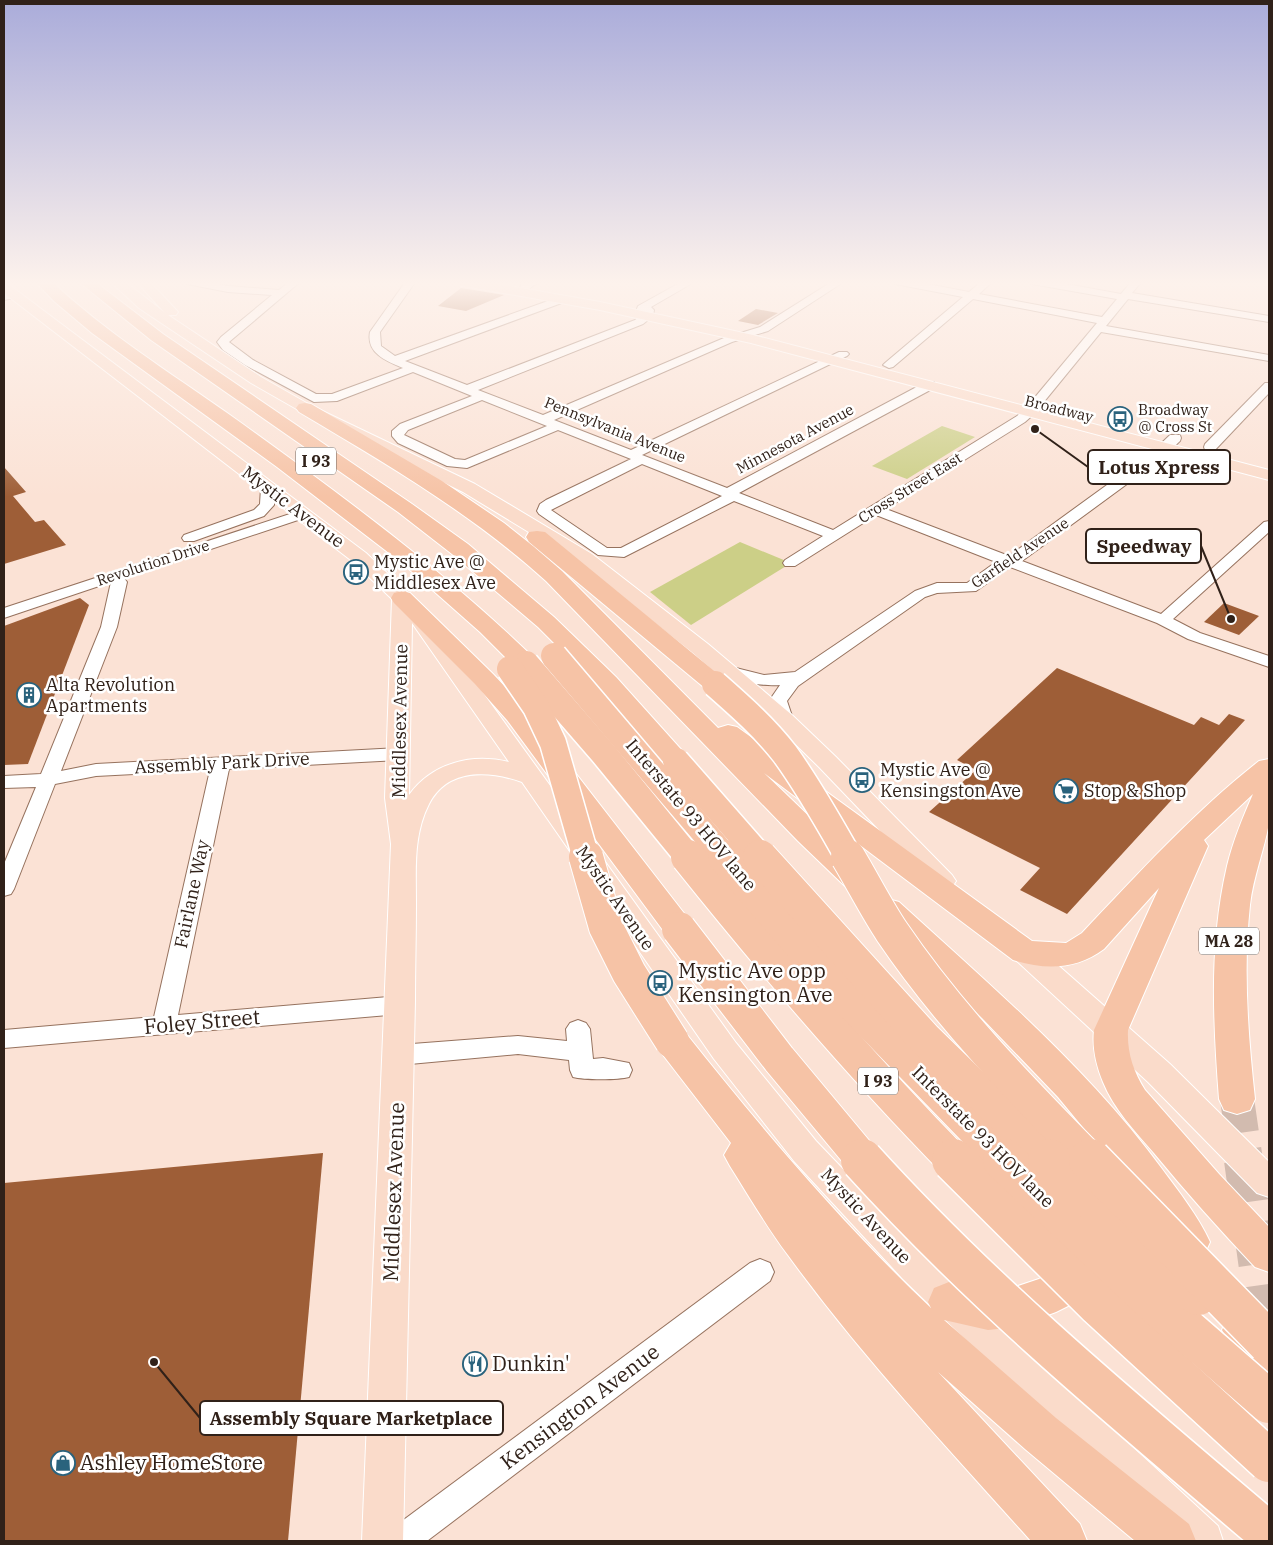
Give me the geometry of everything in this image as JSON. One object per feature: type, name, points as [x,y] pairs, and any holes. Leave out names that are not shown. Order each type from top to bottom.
[{"type":"highway","name":"I 93","points":[[132,353],[388,539],[470,610],[540,652],[638,717],[824,930],[926,1040],[989,1103],[1126,1230],[1269,1355]]},
{"type":"highway","name":"Interstate 93 HOV lane","points":[[161,353],[418,534],[472,578],[540,652],[614,724],[834,984],[972,1129],[1116,1267],[1208,1351],[1269,1402]]},
{"type":"highway","name":"I 93","points":[[179,353],[433,528],[517,596],[540,652],[581,725],[780,972],[887,1091],[1021,1230],[1109,1316],[1269,1461]]},
{"type":"highway","points":[[194,353],[428,495],[475,527],[598,622]]},
{"type":"highway","points":[[313,404],[490,521],[530,554],[808,834],[1016,1030],[1096,1114],[1137,1167],[1179,1225],[1225,1297],[1269,1377]]},
{"type":"highway","points":[[498,504],[722,677],[753,718],[788,759],[812,794],[892,932],[932,988],[1030,1099],[1269,1343]]},
{"type":"highway","points":[[402,598],[484,679],[516,714],[803,1091],[924,1226],[973,1275],[1035,1331],[1269,1534]]},
{"type":"highway","points":[[540,652],[536,707],[553,743],[606,927],[629,973],[770,1197],[830,1278],[875,1333],[1062,1541]]},
{"type":"highway","points":[[656,680],[1024,952],[1060,956],[1076,953],[1084,948],[1201,826],[1233,796],[1269,767]]},
{"type":"highway","name":"MA 28","points":[[1236,1099],[1228,999],[1231,921],[1246,850],[1259,811],[1269,790]]},
{"type":"highway","points":[[1201,826],[1111,1030],[1110,1045],[1121,1082],[1132,1101],[1205,1186],[1269,1254]]},
{"type":"highway","points":[[672,1041],[767,1162],[914,1320],[1011,1408],[1172,1541]]},
{"type":"highway","points":[[950,1302],[988,1310],[1022,1306],[1058,1292],[1096,1268],[1128,1235],[1142,1209],[1143,1188],[1137,1167]]},
{"type":"main road","name":"Mystic Avenue","points":[[87,353],[359,557],[402,598],[432,636],[653,951],[762,1099],[805,1151],[950,1302],[1203,1541]]},
{"type":"main road","points":[[214,353],[256,380],[313,404],[498,504]]},
{"type":"main road","name":"Broadway","points":[[825,353],[930,385],[1033,407]]},
{"type":"main road","name":"Broadway","points":[[837,356],[889,365],[1033,407],[1170,443],[1269,475]]},
{"type":"main road","name":"Broadway","points":[[1170,443],[1210,447],[1269,462]]},
{"type":"main road","name":"Middlesex Avenue","points":[[382,1541],[404,844],[397,798],[402,598]]},
{"type":"main road","points":[[722,677],[786,722],[838,772],[920,860],[1160,1073],[1269,1183]]},
{"type":"main road","name":"Middlesex Avenue","points":[[404,844],[418,800],[439,777],[473,766],[489,765],[517,770],[529,776]]},
{"type":"street","points":[[235,353],[247,362],[314,398],[313,404],[413,368]]},
{"type":"street","name":"Pennsylvania Avenue","points":[[385,353],[413,368],[833,535]]},
{"type":"street","points":[[396,360],[415,353]]},
{"type":"street","points":[[469,389],[560,353]]},
{"type":"street","points":[[545,420],[702,353]]},
{"type":"street","points":[[889,365],[903,353]]},
{"type":"street","points":[[1033,407],[1077,353]]},
{"type":"street","points":[[1245,353],[1269,358]]},
{"type":"street","points":[[637,457],[837,356]]},
{"type":"street","name":"Minnesota Avenue","points":[[637,457],[545,507],[544,511],[604,552],[624,553],[930,385]]},
{"type":"street","points":[[1210,447],[1269,386]]},
{"type":"street","points":[[484,395],[404,427],[398,431],[398,436],[402,440],[452,463],[467,464],[559,425]]},
{"type":"street","name":"Cross Street East","points":[[790,563],[1021,419],[1033,407]]},
{"type":"street","name":"Garfield Avenue","points":[[786,722],[778,701],[782,693],[792,682],[928,590],[968,588],[1011,561],[1034,546],[1170,443]]},
{"type":"street","name":"Revolution Drive","points":[[4,599],[250,518],[263,510],[267,505],[268,488]]},
{"type":"street","points":[[875,510],[1164,620],[1194,636],[1269,662]]},
{"type":"street","name":"Revolution Drive","points":[[4,613],[302,514]]},
{"type":"street","points":[[1164,620],[1269,525]]},
{"type":"street","points":[[4,888],[109,627],[119,582],[115,576]]},
{"type":"street","name":"Garfield Avenue","points":[[722,677],[744,677],[775,681],[804,674]]},
{"type":"street","name":"Assembly Park Drive","points":[[4,782],[47,780],[96,770],[399,754]]},
{"type":"street","name":"Fairlane Way","points":[[164,1025],[221,762]]},
{"type":"street","name":"Foley Street","points":[[4,1039],[400,1005]]},
{"type":"street","points":[[398,1055],[579,1040],[582,1070],[603,1068],[620,1070]]},
{"type":"street","name":"Kensington Avenue","points":[[401,1541],[760,1272]]},
{"type":"green space","points":[[942,426],[975,437],[907,479],[872,466]]},
{"type":"green space","points":[[740,542],[791,563],[691,625],[650,592]]},
{"type":"building","points":[[4,467],[26,492],[13,496],[35,522],[44,520],[66,545],[4,564]]},
{"type":"building","name":"Alta Revolution Apartments","points":[[80,598],[89,605],[28,764],[4,765],[4,626]]},
{"type":"building","points":[[1224,603],[1259,616],[1239,635],[1204,622]]},
{"type":"building","name":"Stop & Shop","points":[[1057,668],[1194,725],[1201,717],[1219,725],[1229,714],[1245,720],[1067,914],[1020,890],[1040,868],[929,812],[976,770],[957,760]]},
{"type":"building","points":[[323,1153],[288,1541],[4,1541],[4,1183]]},
{"type":"tunnel","points":[[1237,1099],[1246,1161]]},
{"type":"tunnel","points":[[1245,1160],[1269,1332]]},
{"type":"place","name":"Broadway @ Cross St","points":[[1120,419]]},
{"type":"place","name":"Lotus Xpress","points":[[1035,429]]},
{"type":"place","name":"Mystic Ave @ Middlesex Ave","points":[[356,572]]},
{"type":"place","name":"Speedway","points":[[1231,619]]},
{"type":"place","name":"Alta Revolution Apartments","points":[[29,695]]},
{"type":"place","name":"Mystic Ave @ Kensingston Ave","points":[[862,780]]},
{"type":"place","name":"Stop & Shop","points":[[1066,791]]},
{"type":"place","name":"Mystic Ave opp Kensington Ave","points":[[660,983]]},
{"type":"place","name":"Assembly Square Marketplace","points":[[154,1362]]},
{"type":"place","name":"Dunkin'","points":[[475,1364]]},
{"type":"place","name":"Ashley HomeStore","points":[[63,1463]]}]
